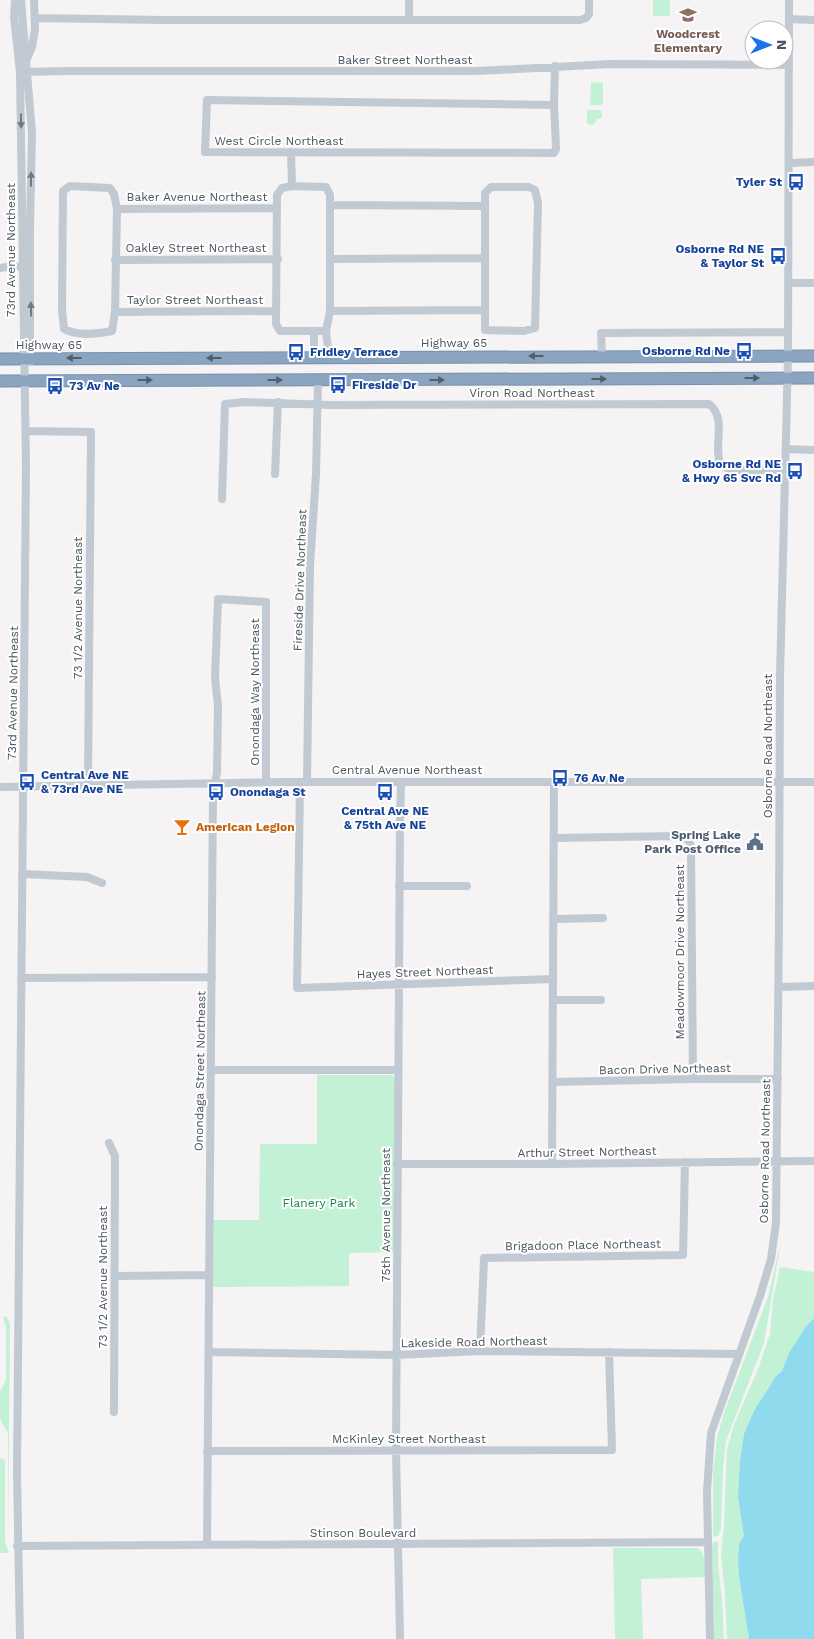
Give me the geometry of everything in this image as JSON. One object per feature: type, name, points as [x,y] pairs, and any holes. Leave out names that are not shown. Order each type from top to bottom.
[{"type":"highway","name":"Highway 65","points":[[0,359],[314,356],[814,356]]},
{"type":"highway","points":[[0,380],[814,378]]},
{"type":"street","name":"73rd Avenue Northeast","points":[[15,0],[14,17],[24,72]]},
{"type":"street","name":"73rd Avenue Northeast","points":[[21,0],[26,62]]},
{"type":"street","name":"73rd Avenue Northeast","points":[[20,1639],[17,1546],[20,978],[27,358],[22,172],[24,72],[32,47],[36,18],[34,0]]},
{"type":"street","points":[[409,0],[409,19]]},
{"type":"street","points":[[36,18],[163,20],[580,20],[586,18],[589,14],[589,0]]},
{"type":"street","name":"Osborne Road Northeast","points":[[789,0],[789,19]]},
{"type":"street","points":[[789,19],[814,20]]},
{"type":"street","name":"Baker Street Northeast","points":[[24,72],[478,71],[555,66],[744,65]]},
{"type":"street","name":"West Circle Northeast","points":[[554,105],[208,100],[205,152],[554,153],[556,149],[555,66]]},
{"type":"street","name":"Osborne Road Northeast","points":[[710,1639],[707,1491],[711,1433],[760,1296],[771,1259],[776,1223],[780,677],[788,378],[789,70]]},
{"type":"street","points":[[292,152],[292,186]]},
{"type":"street","points":[[789,163],[814,162]]},
{"type":"street","points":[[70,186],[110,188],[114,194],[117,208],[115,312],[112,330],[102,333],[70,333],[64,329],[62,309],[63,191],[70,186]]},
{"type":"street","points":[[326,331],[280,331],[276,324],[277,195],[282,188],[292,186],[326,187],[330,195],[330,311],[326,331],[329,357]]},
{"type":"street","points":[[491,187],[529,187],[535,190],[538,203],[535,328],[524,331],[485,330],[485,206],[486,193],[491,187]]},
{"type":"street","points":[[331,205],[485,206]]},
{"type":"street","name":"Baker Avenue Northeast","points":[[117,208],[277,208]]},
{"type":"street","points":[[330,258],[485,258]]},
{"type":"street","name":"Oakley Street Northeast","points":[[115,260],[278,259]]},
{"type":"street","points":[[0,268],[13,266],[26,268]]},
{"type":"street","points":[[788,283],[814,283]]},
{"type":"street","points":[[330,311],[484,310]]},
{"type":"street","name":"Taylor Street Northeast","points":[[115,312],[276,311]]},
{"type":"street","points":[[314,331],[314,356]]},
{"type":"street","points":[[602,356],[601,333],[788,332]]},
{"type":"street","name":"Fireside Drive Northeast","points":[[297,988],[310,566],[316,474],[318,380]]},
{"type":"street","points":[[275,474],[278,402]]},
{"type":"street","name":"Viron Road Northeast","points":[[222,499],[224,404],[278,402],[318,404],[709,404],[717,413],[718,457],[721,465],[730,470],[785,470]]},
{"type":"street","name":"73 1/2 Avenue Northeast","points":[[26,431],[91,432],[88,784]]},
{"type":"street","points":[[786,449],[814,450]]},
{"type":"street","name":"Onondaga Street Northeast","points":[[207,1545],[213,791],[217,774],[218,714],[215,678],[218,599],[266,602]]},
{"type":"street","name":"Onondaga Way Northeast","points":[[266,602],[266,782]]},
{"type":"street","name":"Central Avenue Northeast","points":[[0,787],[266,782],[814,782]]},
{"type":"street","name":"75th Avenue Northeast","points":[[400,1639],[396,1544],[396,1355],[399,886],[402,782]]},
{"type":"street","points":[[552,1164],[554,782]]},
{"type":"street","name":"Meadowmoor Drive Northeast","points":[[554,838],[678,836],[689,840],[691,847],[693,1079]]},
{"type":"street","points":[[22,874],[87,877],[102,883]]},
{"type":"street","points":[[399,886],[467,886]]},
{"type":"street","points":[[554,919],[603,918]]},
{"type":"street","points":[[20,978],[212,977]]},
{"type":"street","name":"Hayes Street Northeast","points":[[297,988],[553,980]]},
{"type":"street","points":[[779,986],[814,986]]},
{"type":"street","points":[[553,1000],[601,1000]]},
{"type":"street","points":[[211,1070],[398,1070]]},
{"type":"street","name":"Bacon Drive Northeast","points":[[552,1082],[778,1079]]},
{"type":"street","name":"73 1/2 Avenue Northeast","points":[[109,1143],[115,1156],[114,1412]]},
{"type":"street","name":"Arthur Street Northeast","points":[[397,1164],[814,1161]]},
{"type":"street","name":"Brigadoon Place Northeast","points":[[480,1351],[484,1258],[683,1255],[685,1162]]},
{"type":"street","points":[[114,1276],[209,1275]]},
{"type":"street","name":"Lakeside Road Northeast","points":[[209,1352],[396,1355],[480,1351],[739,1354]]},
{"type":"street","name":"McKinley Street Northeast","points":[[207,1451],[612,1450],[609,1352]]},
{"type":"street","name":"Stinson Boulevard","points":[[17,1546],[708,1542]]},
{"type":"green space","points":[[653,0],[670,0],[670,16],[653,16]]},
{"type":"green space","points":[[591,82],[603,83],[603,105],[590,105]]},
{"type":"green space","points":[[587,110],[601,110],[602,118],[597,119],[594,124],[590,125],[587,123]]},
{"type":"green space","name":"Flanery Park","points":[[317,1075],[392,1075],[396,1079],[394,1252],[349,1253],[349,1286],[213,1287],[213,1220],[259,1220],[260,1144],[317,1144]]},
{"type":"green space","points":[[781,1241],[764,1343],[726,1441],[721,1529],[718,1536],[713,1537],[713,1472],[717,1438],[724,1413],[768,1297]]},
{"type":"green space","points":[[780,1267],[814,1272],[814,1318],[789,1353],[782,1371],[767,1389],[744,1434],[740,1460],[738,1497],[744,1536],[739,1544],[738,1561],[749,1639],[727,1639],[721,1554],[727,1449],[734,1425],[758,1369],[770,1334],[773,1300]]},
{"type":"green space","points":[[3,1316],[7,1317],[10,1324],[8,1537],[8,1433],[0,1419],[0,1392],[6,1379],[6,1327]]},
{"type":"green space","points":[[0,1458],[5,1460],[5,1542],[9,1553],[0,1553]]},
{"type":"green space","points":[[718,1541],[724,1639],[714,1639],[712,1548],[713,1542]]},
{"type":"green space","points":[[613,1548],[697,1548],[704,1557],[705,1577],[641,1579],[643,1639],[615,1639]]},
{"type":"water","points":[[814,1318],[814,1639],[749,1639],[738,1561],[739,1544],[744,1536],[738,1497],[740,1460],[744,1434],[754,1411],[776,1376],[782,1371],[789,1353],[805,1328]]},
{"type":"place","name":"Woodcrest Elementary","points":[[688,15]]},
{"type":"place","name":"Tyler St","points":[[796,182]]},
{"type":"place","name":"Osborne Rd NE & Taylor St","points":[[778,256]]},
{"type":"place","name":"Osborne Rd Ne","points":[[744,351]]},
{"type":"place","name":"Fridley Terrace","points":[[296,352]]},
{"type":"place","name":"Fireside Dr","points":[[338,385]]},
{"type":"place","name":"73 Av Ne","points":[[55,386]]},
{"type":"place","name":"Osborne Rd NE & Hwy 65 Svc Rd","points":[[795,471]]},
{"type":"place","name":"76 Av Ne","points":[[560,778]]},
{"type":"place","name":"Central Ave NE & 73rd Ave NE","points":[[27,782]]},
{"type":"place","name":"Onondaga St","points":[[216,792]]},
{"type":"place","name":"Central Ave NE & 75th Ave NE","points":[[385,792]]},
{"type":"place","name":"American Legion","points":[[182,827]]},
{"type":"place","name":"Spring Lake Park Post Office","points":[[755,842]]}]
